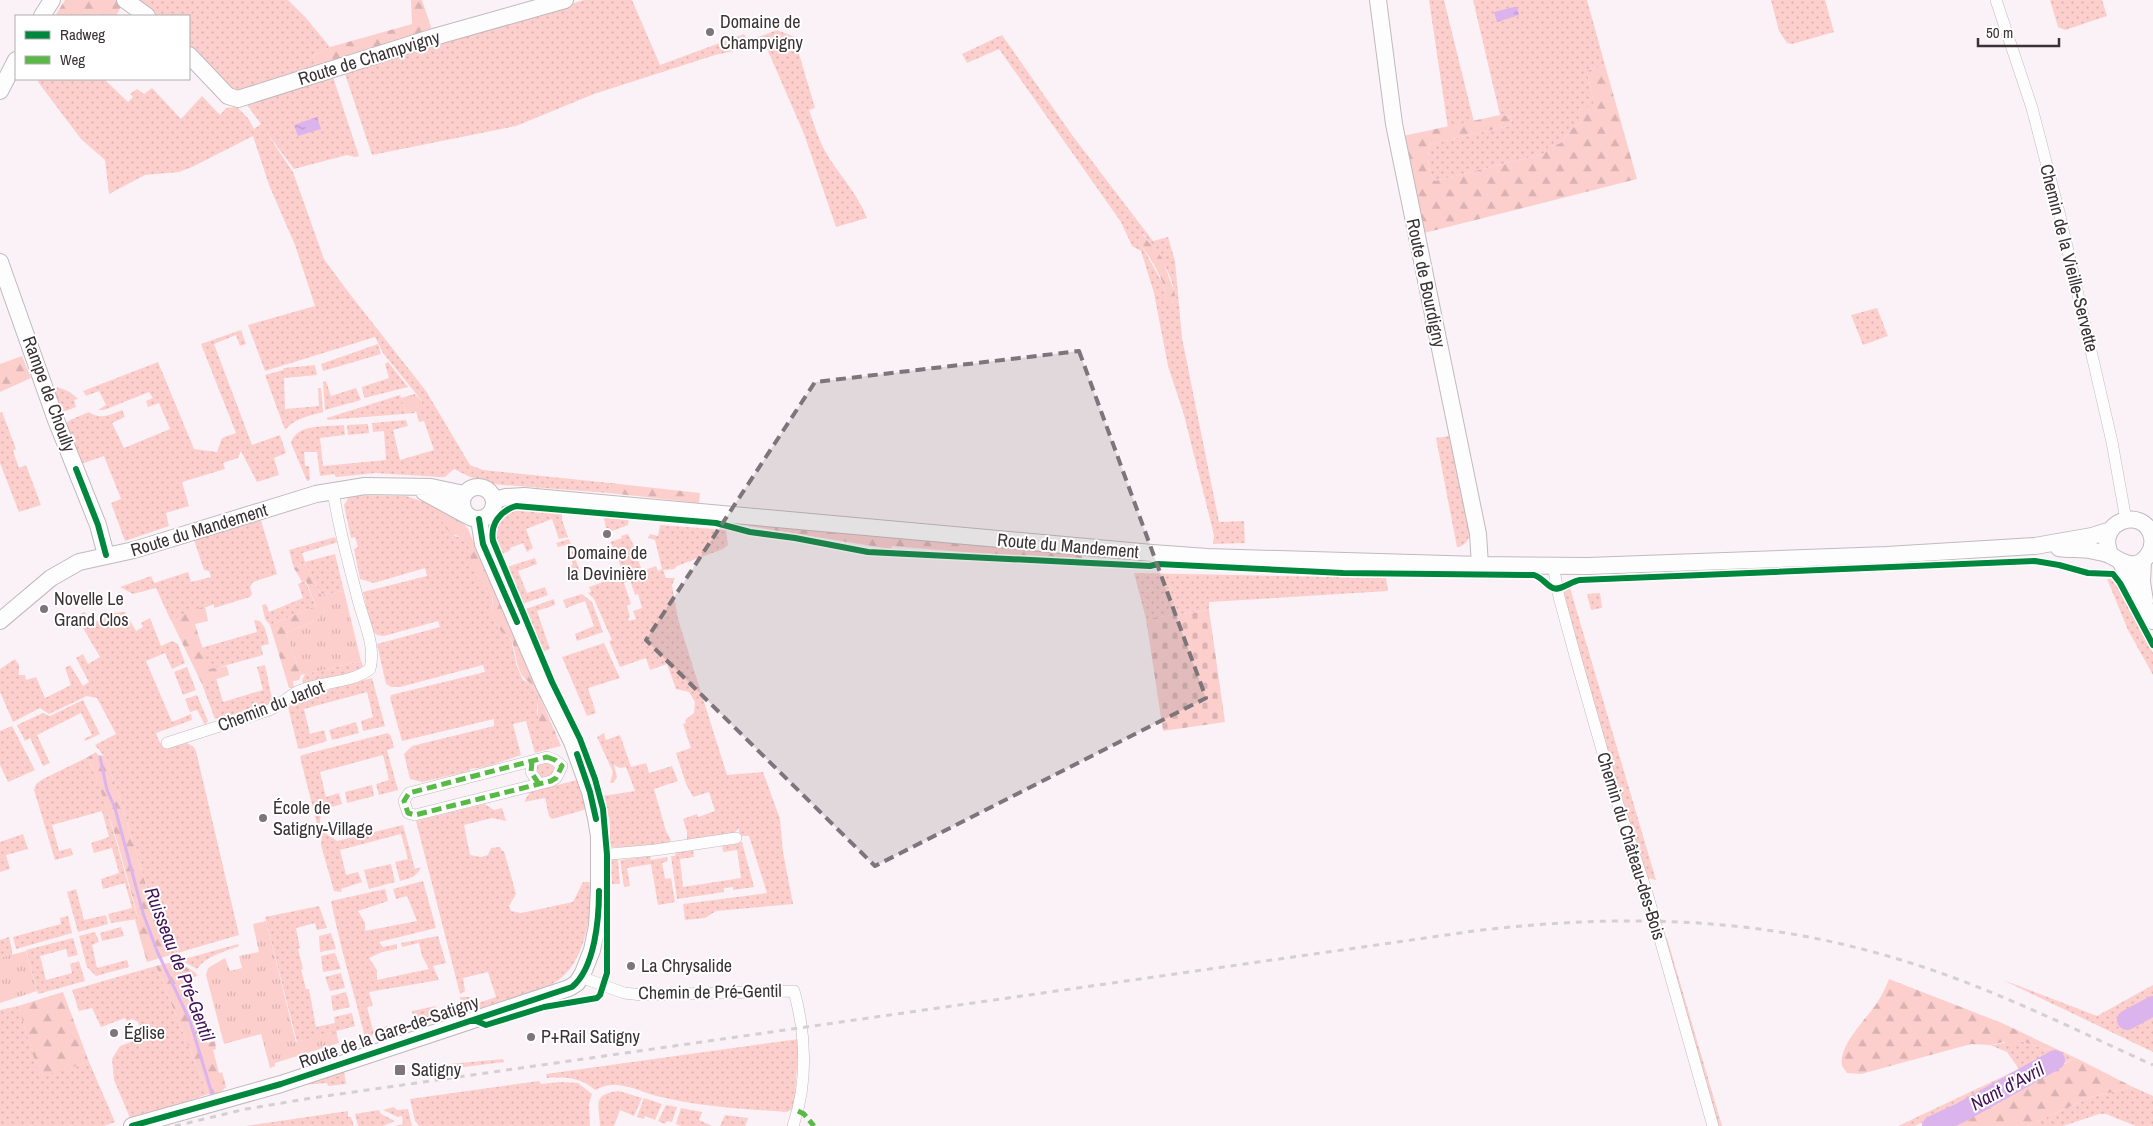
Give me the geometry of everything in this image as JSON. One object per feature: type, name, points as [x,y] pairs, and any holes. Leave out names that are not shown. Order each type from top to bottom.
[{"type":"street","points":[[43,15],[52,0]]},
{"type":"street","points":[[125,0],[146,15]]},
{"type":"street","name":"Route de Champvigny","points":[[190,56],[228,96],[238,99],[434,37],[565,0]]},
{"type":"street","name":"Route de Bourdigny","points":[[1378,0],[1394,124],[1478,534],[1480,565]]},
{"type":"street","name":"Chemin de la Vieille-Servette","points":[[1996,0],[2032,108],[2059,212],[2112,442],[2126,520]]},
{"type":"street","points":[[0,91],[15,62]]},
{"type":"street","name":"Rampe de Choully","points":[[0,262],[56,420],[98,525],[106,555]]},
{"type":"street","name":"Route du Mandement","points":[[0,621],[45,583],[64,570],[86,559],[134,550],[333,490],[358,486],[416,488],[431,486],[464,494]]},
{"type":"street","points":[[473,517],[491,513],[494,500],[490,492],[481,487],[472,488],[464,494],[462,507],[473,517],[483,544],[579,761],[596,818],[599,855],[599,907],[590,957],[581,977]]},
{"type":"street","name":"Route du Mandement","points":[[416,488],[473,517]]},
{"type":"street","name":"Chemin du Jarlot","points":[[167,743],[269,710],[282,704],[299,691],[357,676],[370,669],[372,659],[370,642],[349,565],[333,490]]},
{"type":"street","name":"Route du Mandement","points":[[494,500],[524,496],[1207,557],[1480,565],[1719,562],[2035,546],[2086,538],[2111,530]]},
{"type":"street","points":[[2145,604],[2142,582],[2152,539],[2150,528],[2136,520],[2126,520],[2118,523],[2111,530],[2107,543],[2153,620]]},
{"type":"street","name":"Route du Mandement","points":[[2035,546],[2087,550],[2116,559]]},
{"type":"street","points":[[2116,559],[2134,564],[2149,554]]},
{"type":"street","name":"Chemin du Château-des-Bois","points":[[1553,565],[1559,597],[1576,659],[1614,792],[1647,893],[1713,1126]]},
{"type":"street","points":[[562,766],[552,758],[532,761],[409,793],[404,801],[404,805],[408,813],[415,816],[539,784],[556,778],[562,766],[579,761]]},
{"type":"street","points":[[532,761],[531,772],[539,784]]},
{"type":"street","points":[[599,855],[655,850],[736,838]]},
{"type":"street","name":"Route de la Gare-de-Satigny","points":[[132,1126],[280,1084],[367,1056],[569,988],[581,977]]},
{"type":"street","name":"Chemin de Pré-Gentil","points":[[581,977],[624,992],[642,995],[794,991],[804,1052],[800,1103],[793,1126]]},
{"type":"highlighted area","points":[[1079,351],[1206,698],[875,866],[646,640],[815,382]]},
{"type":"green space","points":[[65,0],[117,0],[121,6],[116,15],[56,15]]},
{"type":"green space","points":[[288,0],[330,47],[313,56],[317,67],[232,92],[190,49],[190,15],[157,15],[137,1]]},
{"type":"green space","points":[[411,0],[422,0],[432,30],[317,67],[313,56],[330,47],[412,24]]},
{"type":"green space","points":[[584,0],[632,0],[660,65],[744,34],[748,41],[777,30],[797,38],[797,47],[815,108],[809,110],[818,136],[830,159],[853,191],[867,218],[836,227],[804,134],[765,44],[715,55],[594,94],[516,126],[372,155],[344,71]]},
{"type":"green space","points":[[1429,0],[1444,0],[1474,122],[1448,128]]},
{"type":"green space","points":[[1473,0],[1587,0],[1605,65],[1587,71],[1594,104],[1583,121],[1571,129],[1561,143],[1549,147],[1543,154],[1435,181],[1428,163],[1431,144],[1508,126],[1512,121],[1510,116],[1500,115]]},
{"type":"green space","points":[[1771,0],[1825,0],[1834,32],[1792,44],[1787,43],[1779,31]]},
{"type":"green space","points":[[2050,0],[2102,0],[2107,16],[2065,30],[2058,27]]},
{"type":"green space","points":[[1002,35],[1072,135],[1153,241],[1168,237],[1175,261],[1182,338],[1219,522],[1244,521],[1245,543],[1213,544],[1214,535],[1184,415],[1168,366],[1154,293],[1141,251],[1132,246],[1121,222],[999,49],[967,63],[962,54]],"holes":[[[1143,234],[1165,266],[1172,284],[1174,302],[1167,296],[1162,282],[1139,241]]]},
{"type":"green space","points":[[1605,65],[1637,179],[1424,233],[1403,136],[1500,115],[1510,116],[1512,121],[1508,126],[1431,144],[1428,163],[1435,181],[1543,154],[1549,147],[1561,143],[1571,129],[1583,121],[1579,111],[1594,104],[1587,71]]},
{"type":"green space","points":[[332,74],[359,156],[347,155],[294,169],[266,132],[293,172],[324,259],[426,391],[470,465],[483,470],[610,483],[609,493],[491,484],[454,469],[445,477],[375,473],[336,477],[334,474],[320,476],[317,452],[304,452],[305,466],[309,466],[310,480],[307,481],[291,443],[299,432],[313,427],[344,425],[345,435],[320,438],[323,466],[386,460],[384,431],[373,432],[372,423],[406,420],[408,426],[393,430],[400,460],[434,450],[424,421],[419,422],[416,411],[422,411],[422,401],[383,353],[375,337],[265,371],[248,325],[315,306],[295,245],[269,185],[253,136],[192,167],[179,172],[145,175],[109,194],[105,160],[81,139],[38,82],[39,80],[105,80],[128,102],[133,97],[130,94],[137,89],[144,94],[152,88],[181,119],[202,96],[220,115],[226,108],[237,107],[248,118],[254,129],[261,124],[245,102]]},
{"type":"green space","points":[[1142,234],[1162,258],[1174,291],[1173,305],[1165,303],[1166,296],[1161,279],[1138,240]]},
{"type":"green space","points":[[1877,308],[1888,336],[1863,345],[1851,315]]},
{"type":"green space","points":[[241,330],[246,344],[240,346],[236,335],[214,344],[252,445],[280,435],[286,453],[274,458],[279,475],[257,482],[241,451],[238,458],[223,463],[225,469],[182,482],[189,506],[166,513],[169,526],[125,541],[111,503],[121,499],[104,456],[81,464],[66,423],[89,412],[101,416],[122,410],[125,417],[112,423],[124,448],[170,429],[159,403],[148,407],[146,401],[153,398],[149,392],[104,410],[98,410],[106,405],[99,391],[86,396],[83,391],[158,362],[194,449],[217,452],[222,438],[236,433],[201,344]]},
{"type":"green space","points":[[378,344],[381,354],[323,371],[321,364]]},
{"type":"green space","points":[[22,356],[31,378],[0,392],[0,364]]},
{"type":"green space","points":[[388,362],[408,387],[364,398],[362,387],[389,378],[385,364]]},
{"type":"green space","points":[[315,365],[317,375],[284,378],[285,409],[319,406],[318,388],[321,388],[323,412],[297,421],[285,430],[265,375],[283,370],[284,368]]},
{"type":"green space","points":[[326,381],[331,396],[356,388],[361,400],[325,410],[323,382]]},
{"type":"green space","points":[[53,387],[67,390],[75,396],[78,399],[74,400],[76,407],[63,412]]},
{"type":"green space","points":[[415,394],[422,401],[422,411],[406,412],[401,398]]},
{"type":"green space","points":[[400,395],[406,412],[415,411],[415,413],[328,420],[327,418]]},
{"type":"green space","points":[[2,412],[16,449],[13,451],[19,468],[26,465],[41,505],[19,512],[0,463],[0,413]]},
{"type":"green space","points":[[368,424],[369,433],[348,435],[347,425]]},
{"type":"green space","points":[[1450,436],[1470,533],[1466,543],[1457,547],[1436,438]]},
{"type":"green space","points":[[610,483],[700,493],[699,503],[609,493]]},
{"type":"green space","points":[[350,495],[406,496],[442,508],[455,536],[464,539],[468,544],[485,586],[491,592],[493,618],[502,632],[511,639],[517,667],[523,680],[530,683],[537,694],[537,714],[553,743],[553,748],[535,753],[526,721],[513,724],[521,755],[486,767],[470,769],[470,771],[422,782],[410,779],[404,754],[412,746],[494,726],[494,719],[402,741],[390,698],[391,695],[485,672],[483,665],[400,687],[391,687],[386,684],[377,644],[440,627],[438,621],[384,636],[377,635],[372,631],[363,592],[427,576],[425,568],[374,583],[360,579],[354,549],[358,547],[355,537],[351,538],[344,505]]},
{"type":"green space","points":[[442,508],[460,519],[468,529],[561,746],[553,748],[551,738],[539,720],[537,694],[521,674],[511,639],[502,633],[493,619],[493,601],[490,591],[476,576],[466,542],[447,530],[443,525]]},
{"type":"green space","points":[[517,508],[562,512],[562,520],[568,537],[559,539],[552,519],[526,529],[533,548],[527,552],[523,543],[510,548],[511,550],[502,554],[497,539],[497,526],[504,515]]},
{"type":"green space","points":[[603,514],[629,517],[628,525],[607,533]]},
{"type":"green space","points":[[260,517],[277,574],[253,582],[250,587],[252,594],[250,597],[214,608],[214,604],[171,621],[156,588],[133,594],[120,587],[151,576],[154,583],[188,572],[191,582],[211,577],[209,571],[204,570],[194,540]]},
{"type":"green space","points":[[749,524],[1082,555],[1082,558],[987,554],[892,546],[891,549],[748,526]]},
{"type":"green space","points":[[660,525],[726,530],[728,545],[723,549],[677,566],[674,569],[663,570],[666,578],[675,578],[672,585],[678,619],[727,775],[763,772],[780,819],[783,852],[793,904],[716,911],[705,918],[685,920],[683,904],[767,893],[749,836],[739,836],[739,828],[732,836],[687,842],[687,832],[683,819],[697,814],[698,817],[715,811],[709,792],[693,797],[686,784],[676,753],[691,748],[683,724],[694,713],[695,702],[689,692],[676,689],[667,664],[650,670],[646,658],[620,667],[609,641],[612,640],[594,599],[588,593],[591,592],[589,587],[623,575],[617,554],[610,542],[622,538],[621,536],[628,534],[642,571],[656,566],[658,571],[662,569],[655,540],[648,538],[650,534],[658,536]],"holes":[[[630,580],[635,595],[638,594],[642,608],[633,611],[636,619],[629,621],[628,618],[630,617],[627,606],[631,604],[624,583]]]},
{"type":"green space","points":[[335,537],[337,542],[335,543],[302,553],[305,562],[335,554],[344,591],[325,594],[322,597],[305,563],[294,568],[289,550]]},
{"type":"green space","points":[[569,539],[580,572],[578,577],[574,577],[570,566],[573,564],[566,545],[558,547],[556,543]]},
{"type":"green space","points":[[535,558],[537,564],[518,571],[527,593],[545,587],[548,595],[522,604],[507,567]]},
{"type":"green space","points":[[305,563],[322,597],[325,610],[321,618],[286,633],[301,675],[299,680],[293,681],[294,688],[289,688],[270,625],[316,606],[306,581],[302,582],[294,568]]},
{"type":"green space","points":[[1134,573],[1386,578],[1388,591],[1209,602],[1209,610],[1146,619]]},
{"type":"green space","points":[[2113,578],[2153,653],[2153,675],[2128,630],[2107,579]]},
{"type":"green space","points":[[305,581],[316,606],[270,625],[265,619],[262,605],[266,604],[269,612],[303,598],[298,584]]},
{"type":"green space","points":[[1570,588],[1656,880],[1647,878],[1601,731],[1562,595]]},
{"type":"green space","points":[[344,591],[361,661],[301,675],[286,633],[321,618],[325,610],[321,602],[325,594]]},
{"type":"green space","points":[[1600,593],[1602,608],[1591,610],[1587,594]]},
{"type":"green space","points":[[582,594],[592,602],[603,632],[577,641],[575,634],[594,626],[585,601],[566,608],[563,600]]},
{"type":"green space","points":[[554,599],[555,605],[537,611],[550,649],[542,652],[526,609]]},
{"type":"green space","points":[[205,606],[208,621],[195,624],[209,669],[227,666],[229,675],[202,684],[171,620]]},
{"type":"green space","points":[[1209,610],[1225,722],[1163,731],[1146,619]]},
{"type":"green space","points":[[85,612],[91,624],[114,613],[125,612],[136,631],[143,627],[141,623],[150,618],[161,646],[172,641],[178,644],[185,663],[172,669],[165,653],[146,661],[172,722],[191,714],[192,720],[156,733],[159,741],[165,748],[187,743],[194,747],[196,751],[239,935],[167,956],[119,795],[105,757],[95,745],[116,734],[97,698],[87,696],[49,714],[40,708],[13,722],[0,692],[0,669],[15,659],[19,665],[19,675],[25,675],[26,680],[36,677],[45,698],[71,685],[65,668],[70,665],[83,686],[89,682],[76,658],[83,654],[88,664],[100,657],[83,628],[73,617]]},
{"type":"green space","points":[[254,620],[260,621],[265,628],[269,644],[261,646],[263,655],[209,670],[201,648],[257,632]]},
{"type":"green space","points":[[604,643],[620,678],[588,688],[596,713],[587,716],[562,657]]},
{"type":"green space","points":[[361,661],[363,666],[356,672],[304,685],[302,680],[305,674]]},
{"type":"green space","points":[[265,665],[273,704],[215,719],[202,684],[216,678],[223,702],[263,690],[257,667]]},
{"type":"green space","points":[[187,667],[196,690],[183,695],[174,672]]},
{"type":"green space","points":[[372,678],[385,726],[363,731],[361,721],[373,717],[367,692],[304,709],[310,734],[324,730],[327,741],[301,749],[298,748],[288,707],[301,697]]},
{"type":"green space","points":[[197,695],[208,721],[205,725],[197,710],[190,712],[185,699]]},
{"type":"green space","points":[[83,700],[100,734],[85,741],[84,739],[92,735],[81,713],[37,735],[50,763],[43,766],[30,738],[25,741],[17,725],[43,713],[50,716]]},
{"type":"green space","points":[[356,722],[359,733],[332,740],[329,730]]},
{"type":"green space","points":[[12,726],[35,770],[8,782],[0,765],[0,731]]},
{"type":"green space","points":[[388,733],[391,736],[394,748],[387,750],[398,790],[379,795],[376,784],[389,780],[383,755],[320,772],[326,797],[339,793],[342,804],[321,810],[320,823],[317,824],[300,757]]},
{"type":"green space","points":[[604,733],[606,740],[620,735],[631,767],[646,763],[649,773],[672,766],[678,781],[654,789],[666,831],[671,840],[668,844],[610,847],[610,822],[603,796],[635,791],[626,767],[620,768],[614,765],[617,777],[614,782],[610,783],[613,772],[597,737]]},
{"type":"green space","points":[[96,752],[99,756],[103,755],[105,757],[119,795],[167,956],[147,962],[135,920],[138,918],[122,857],[103,796],[88,757]]},
{"type":"green space","points":[[88,757],[103,795],[138,919],[111,923],[108,914],[132,908],[125,883],[103,889],[101,879],[119,873],[112,848],[94,853],[91,843],[109,837],[102,811],[52,825],[59,851],[71,848],[73,855],[55,860],[34,790],[36,784],[43,779]]},
{"type":"green space","points":[[545,761],[551,764],[554,770],[551,776],[545,779],[539,776],[536,770],[539,764]]},
{"type":"green space","points":[[577,780],[587,809],[552,819],[549,816],[545,798],[524,802],[530,792]]},
{"type":"green space","points":[[372,785],[374,796],[347,803],[345,792]]},
{"type":"green space","points":[[485,804],[494,810],[502,808],[506,821],[492,818],[464,825],[470,855],[481,857],[488,855],[491,848],[500,847],[504,851],[516,894],[509,906],[511,911],[521,913],[573,902],[583,882],[594,882],[586,934],[582,947],[569,970],[561,978],[545,988],[485,1008],[477,1008],[461,1004],[460,997],[469,997],[478,1003],[496,997],[488,972],[463,978],[465,991],[460,994],[416,821]]},
{"type":"green space","points":[[403,825],[415,869],[421,867],[413,877],[400,881],[395,862],[408,859],[401,834],[340,850],[346,875],[358,872],[362,882],[341,889],[342,892],[334,891],[321,845],[322,831],[337,841]]},
{"type":"green space","points":[[23,834],[28,849],[6,855],[10,869],[0,872],[0,842]]},
{"type":"green space","points":[[742,842],[754,887],[733,890],[733,887],[724,888],[724,892],[677,899],[671,856],[675,856],[676,851],[693,850],[694,857],[680,859],[683,887],[741,878],[737,850],[723,852],[722,845]]},
{"type":"green space","points":[[650,856],[651,860],[667,857],[668,861],[662,863],[665,879],[671,878],[675,902],[658,905],[651,864],[627,868],[630,886],[624,887],[620,860]]},
{"type":"green space","points":[[618,858],[620,884],[612,884],[609,859]]},
{"type":"green space","points":[[391,864],[395,882],[369,889],[364,870]]},
{"type":"green space","points":[[423,881],[436,928],[379,942],[383,947],[397,944],[397,949],[382,952],[369,958],[377,970],[377,980],[429,969],[422,956],[419,943],[402,947],[401,943],[438,936],[446,963],[433,966],[439,980],[369,992],[373,1006],[367,1007],[373,1030],[388,1026],[389,1031],[398,1029],[399,1032],[387,1036],[384,1031],[365,1038],[331,901],[385,889],[388,901],[358,911],[365,923],[365,931],[417,921],[407,896],[396,899],[393,889]]},
{"type":"green space","points":[[76,889],[84,920],[106,915],[108,924],[78,932],[67,892]]},
{"type":"green space","points":[[319,906],[327,928],[317,930],[315,923],[296,928],[300,948],[298,949],[303,969],[301,970],[306,989],[309,989],[316,1027],[335,1023],[334,1017],[352,1013],[355,1026],[297,1042],[265,917]]},
{"type":"green space","points":[[68,916],[72,933],[16,949],[13,937],[61,924],[60,918]]},
{"type":"green space","points":[[266,921],[296,1042],[336,1031],[339,1043],[275,1063],[275,1066],[270,1068],[261,1034],[224,1044],[206,975],[208,968],[225,958],[230,971],[242,968],[239,956],[259,952],[253,924]]},
{"type":"green space","points":[[121,927],[124,936],[102,941],[100,933]]},
{"type":"green space","points":[[95,932],[99,942],[92,945],[97,968],[127,960],[129,967],[96,976],[87,967],[79,936]]},
{"type":"green space","points":[[331,933],[336,949],[320,952],[319,936]]},
{"type":"green space","points":[[9,937],[12,955],[0,958],[0,940]]},
{"type":"green space","points":[[73,938],[78,955],[68,957],[66,949],[40,956],[46,980],[72,973],[70,964],[79,961],[85,981],[38,994],[26,950]]},
{"type":"green space","points":[[1664,938],[1667,938],[1722,1126],[1718,1126]]},
{"type":"green space","points":[[238,944],[239,946],[221,952],[205,961],[197,969],[181,960]]},
{"type":"green space","points":[[26,951],[37,991],[0,1003],[0,958]]},
{"type":"green space","points":[[335,953],[341,969],[323,972],[321,956]]},
{"type":"green space","points":[[177,961],[196,973],[197,976],[189,979],[207,1043],[215,1041],[216,1049],[213,1050],[219,1073],[222,1072],[226,1087],[218,1093],[208,1094],[156,966]]},
{"type":"green space","points":[[156,966],[208,1094],[178,1105],[130,1118],[114,1080],[112,1059],[120,1046],[144,1037],[138,1022],[132,1019],[127,1021],[125,1018],[101,1027],[92,1008],[79,1011],[72,990]]},
{"type":"green space","points":[[341,973],[345,988],[330,991],[325,977]]},
{"type":"green space","points":[[1889,979],[2002,1023],[2050,1046],[2049,1050],[2021,1041],[2014,1049],[2004,1042],[1990,1045],[1971,1044],[1861,1074],[1847,1073],[1842,1066],[1842,1058],[1848,1041],[1877,1003]]},
{"type":"green space","points":[[2003,980],[2097,1016],[2153,985],[2153,999],[2121,1016],[2133,1022],[2153,1011],[2153,1052]]},
{"type":"green space","points":[[63,992],[89,1062],[40,1077],[18,1006]]},
{"type":"green space","points":[[346,992],[350,1007],[333,1011],[331,996]]},
{"type":"green space","points":[[18,1006],[40,1076],[89,1062],[115,1122],[104,1126],[0,1126],[0,1010]]},
{"type":"green space","points":[[436,1006],[438,1016],[456,1011],[457,1014],[416,1027],[412,1011]]},
{"type":"green space","points":[[799,1039],[794,1108],[787,1112],[692,1103],[655,1096],[617,1085],[608,1085],[595,1090],[578,1080],[547,1078],[546,1074]]},
{"type":"green space","points":[[2021,1041],[2049,1050],[2050,1046],[2076,1058],[2063,1064],[2050,1057],[1957,1107],[1915,1126],[1898,1126],[2019,1069],[2007,1052],[1990,1045]]},
{"type":"green space","points":[[2076,1058],[2131,1086],[2130,1088],[2091,1097],[2027,1126],[1945,1126]]},
{"type":"green space","points":[[503,1059],[504,1062],[439,1070],[439,1065]]},
{"type":"green space","points":[[344,1070],[346,1084],[328,1086],[327,1083],[303,1084]]},
{"type":"green space","points":[[539,1081],[541,1084],[578,1083],[592,1094],[589,1104],[590,1126],[419,1126],[415,1121],[410,1099]]},
{"type":"green space","points":[[2131,1086],[2153,1096],[2153,1126],[2136,1126],[2106,1114],[2099,1114],[2063,1126],[2027,1126],[2091,1097],[2130,1088]]},
{"type":"green space","points":[[619,1091],[642,1098],[634,1116],[620,1110],[614,1126],[600,1126],[599,1101],[610,1092]]},
{"type":"green space","points":[[644,1098],[662,1104],[655,1120],[645,1116],[644,1119],[637,1117]]},
{"type":"green space","points":[[666,1105],[677,1107],[672,1122],[667,1121],[665,1124],[658,1121]]},
{"type":"green space","points":[[394,1107],[397,1110],[408,1109],[412,1126],[394,1126],[403,1124],[402,1116],[398,1117],[383,1110]]},
{"type":"green space","points":[[681,1108],[702,1112],[699,1120],[712,1126],[681,1126],[676,1124]]},
{"type":"green space","points":[[379,1110],[381,1114],[395,1121],[383,1126],[358,1126],[355,1114]]},
{"type":"green space","points":[[348,1111],[348,1117],[351,1117],[354,1126],[245,1126]]},
{"type":"green space","points":[[725,1115],[748,1118],[745,1126],[720,1126]]},
{"type":"water","points":[[1517,7],[1519,15],[1497,22],[1494,12]]},
{"type":"water","points":[[317,117],[321,129],[298,136],[294,125]]},
{"type":"waterway","name":"Ruisseau de Pré-Gentil","points":[[100,757],[107,790],[115,808],[143,913],[157,951],[190,1021],[212,1094]]},
{"type":"waterway","name":"Nant d'Avril","points":[[2127,1020],[2153,1006]]},
{"type":"waterway","name":"Nant d'Avril","points":[[1932,1126],[1962,1112],[2055,1060]]},
{"type":"railway","points":[[175,1126],[246,1109],[312,1098],[1474,931],[1591,922],[1649,921],[1762,929],[1875,952],[1932,970],[1988,991],[2153,1065]]},
{"type":"marked path","points":[[547,757],[555,760],[562,766],[556,778],[551,781],[415,815],[408,813],[404,801],[409,793],[547,757]]},
{"type":"marked path","points":[[532,761],[531,772],[539,784]]},
{"type":"marked path","points":[[798,1111],[804,1114],[814,1126]]},
{"type":"cycle path","points":[[76,469],[98,525],[106,555]]},
{"type":"cycle path","points":[[474,1020],[486,1025],[544,1007],[597,998],[600,995],[607,973],[607,855],[603,809],[595,779],[580,739],[552,682],[493,541],[493,529],[497,519],[505,511],[516,506],[716,523],[750,532],[795,538],[868,552],[1150,566],[1158,564],[1343,573],[1534,575],[1557,589],[1580,580],[2035,561],[2088,573],[2113,574],[2120,583],[2153,645]]},
{"type":"cycle path","points":[[479,519],[483,544],[517,622]]},
{"type":"cycle path","points":[[577,754],[590,792],[596,819]]},
{"type":"cycle path","points":[[132,1126],[281,1084],[572,987],[580,979],[591,956],[597,929],[599,891]]},
{"type":"place","name":"Domaine de Champvigny","points":[[710,32]]},
{"type":"place","name":"Domaine de la Devinière","points":[[607,534]]},
{"type":"place","name":"Novelle Le Grand Clos","points":[[44,609]]},
{"type":"place","name":"École de Satigny-Village","points":[[263,818]]},
{"type":"place","name":"La Chrysalide","points":[[631,966]]},
{"type":"place","name":"Église","points":[[114,1033]]},
{"type":"place","name":"P+Rail Satigny","points":[[531,1037]]},
{"type":"place","name":"Satigny","points":[[400,1070]]}]
